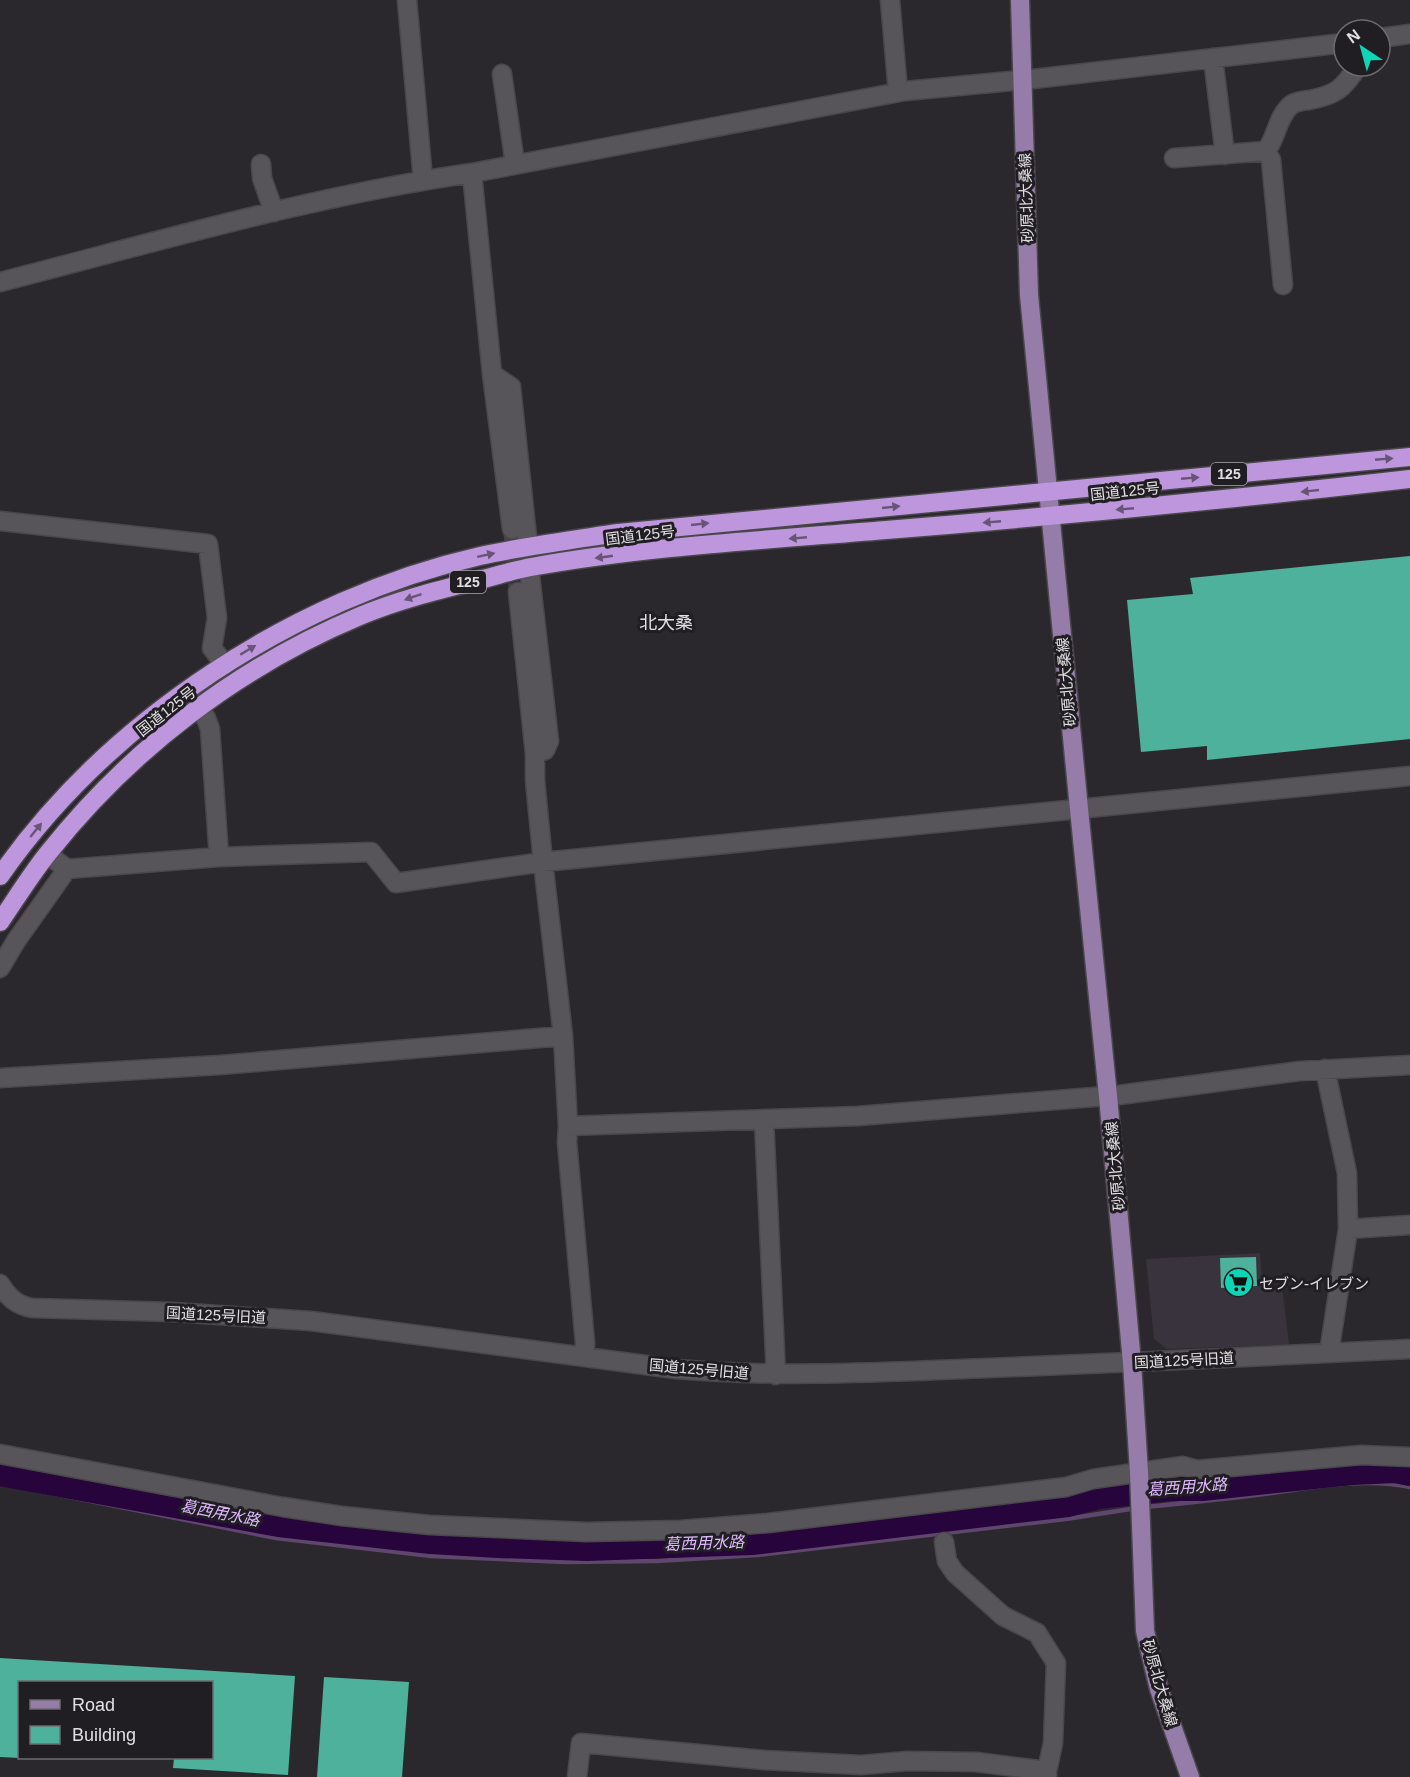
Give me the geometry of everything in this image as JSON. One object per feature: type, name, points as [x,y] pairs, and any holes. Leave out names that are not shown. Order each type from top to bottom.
[{"type":"highway","name":"国道125号","points":[[0,876],[47,816],[116,748],[168,704],[243,653],[296,623],[355,596],[434,569],[478,556],[528,546],[618,533],[1410,457]]},
{"type":"highway","name":"国道125号","points":[[0,922],[47,854],[97,797],[165,732],[251,672],[307,640],[362,615],[428,592],[530,567],[663,549],[1050,516],[1410,479]]},
{"type":"main road","name":"砂原北大桑線","points":[[1020,0],[1029,295],[1132,1363],[1140,1476],[1145,1631],[1159,1689],[1190,1777]]},
{"type":"street","points":[[407,0],[423,180]]},
{"type":"street","points":[[890,0],[898,92]]},
{"type":"street","points":[[1392,36],[1410,34]]},
{"type":"street","points":[[0,282],[274,212],[423,180],[471,173],[898,92],[1332,44]]},
{"type":"street","points":[[1214,58],[1225,155]]},
{"type":"street","points":[[502,74],[515,164]]},
{"type":"street","points":[[1174,158],[1266,151],[1288,107],[1296,102],[1328,96],[1340,90],[1349,78]]},
{"type":"street","points":[[1266,151],[1271,160],[1283,285]]},
{"type":"street","points":[[261,165],[262,178],[274,212]]},
{"type":"street","points":[[471,173],[492,374],[512,529]]},
{"type":"street","points":[[492,374],[511,387],[528,546]]},
{"type":"street","points":[[0,521],[208,544],[217,618],[212,648],[225,665]]},
{"type":"street","points":[[530,567],[549,741],[545,750],[535,754]]},
{"type":"street","points":[[518,592],[535,754],[535,780],[543,862],[563,1036],[567,1142],[585,1343],[584,1357]]},
{"type":"street","points":[[197,708],[206,718],[210,729],[219,857]]},
{"type":"street","points":[[47,854],[67,869],[219,857],[371,852],[396,883],[543,862],[1410,776]]},
{"type":"street","points":[[0,968],[16,941],[67,869]]},
{"type":"street","points":[[0,1078],[220,1065],[563,1036]]},
{"type":"street","points":[[568,1126],[858,1116],[1108,1096],[1258,1075],[1410,1065]]},
{"type":"street","points":[[1325,1069],[1347,1173],[1348,1229],[1329,1353]]},
{"type":"street","points":[[764,1120],[776,1375]]},
{"type":"street","points":[[1348,1229],[1410,1225]]},
{"type":"street","name":"国道125号旧道","points":[[3,1293],[23,1306],[32,1308],[173,1312],[311,1321],[676,1369],[776,1375],[1132,1363],[1410,1349]]},
{"type":"street","points":[[0,1454],[342,1516],[430,1525],[586,1532],[680,1530],[768,1523],[1066,1487],[1093,1479],[1140,1476],[1183,1466],[1197,1470],[1361,1455],[1410,1457]]},
{"type":"street","points":[[577,1777],[581,1743],[764,1760],[861,1765],[908,1761],[976,1762],[1047,1774],[1053,1743],[1056,1663],[1037,1633],[1003,1616],[956,1573],[947,1561],[944,1542]]},
{"type":"shaded area","points":[[1260,1253],[1263,1289],[1282,1286],[1289,1345],[1167,1349],[1154,1339],[1146,1259]]},
{"type":"building","points":[[1410,556],[1410,739],[1207,760],[1207,746],[1141,752],[1127,600],[1193,594],[1190,578]]},
{"type":"building","points":[[1256,1257],[1257,1286],[1221,1288],[1220,1258]]},
{"type":"building","points":[[0,1658],[295,1676],[288,1775],[173,1768],[174,1759],[213,1759],[213,1681],[18,1681],[18,1758],[0,1757]]},
{"type":"building","points":[[324,1677],[409,1682],[402,1777],[317,1777]]},
{"type":"waterway","name":"葛西用水路","points":[[0,1472],[279,1523],[431,1540],[587,1547],[752,1541],[1068,1503],[1099,1495],[1169,1487],[1202,1487],[1352,1471],[1395,1469],[1410,1472]]},
{"type":"waterway","points":[[0,1483],[276,1538],[431,1556],[565,1562],[657,1561],[757,1555],[1066,1519],[1137,1508]]},
{"type":"waterway","points":[[1145,1507],[1337,1484],[1374,1483],[1410,1487]]},
{"type":"tunnel","points":[[512,529],[518,592]]},
{"type":"place","name":"セブン-イレブン","points":[[1238,1283]]},
{"type":"district","name":"北大桑","points":[[666,623]]}]
